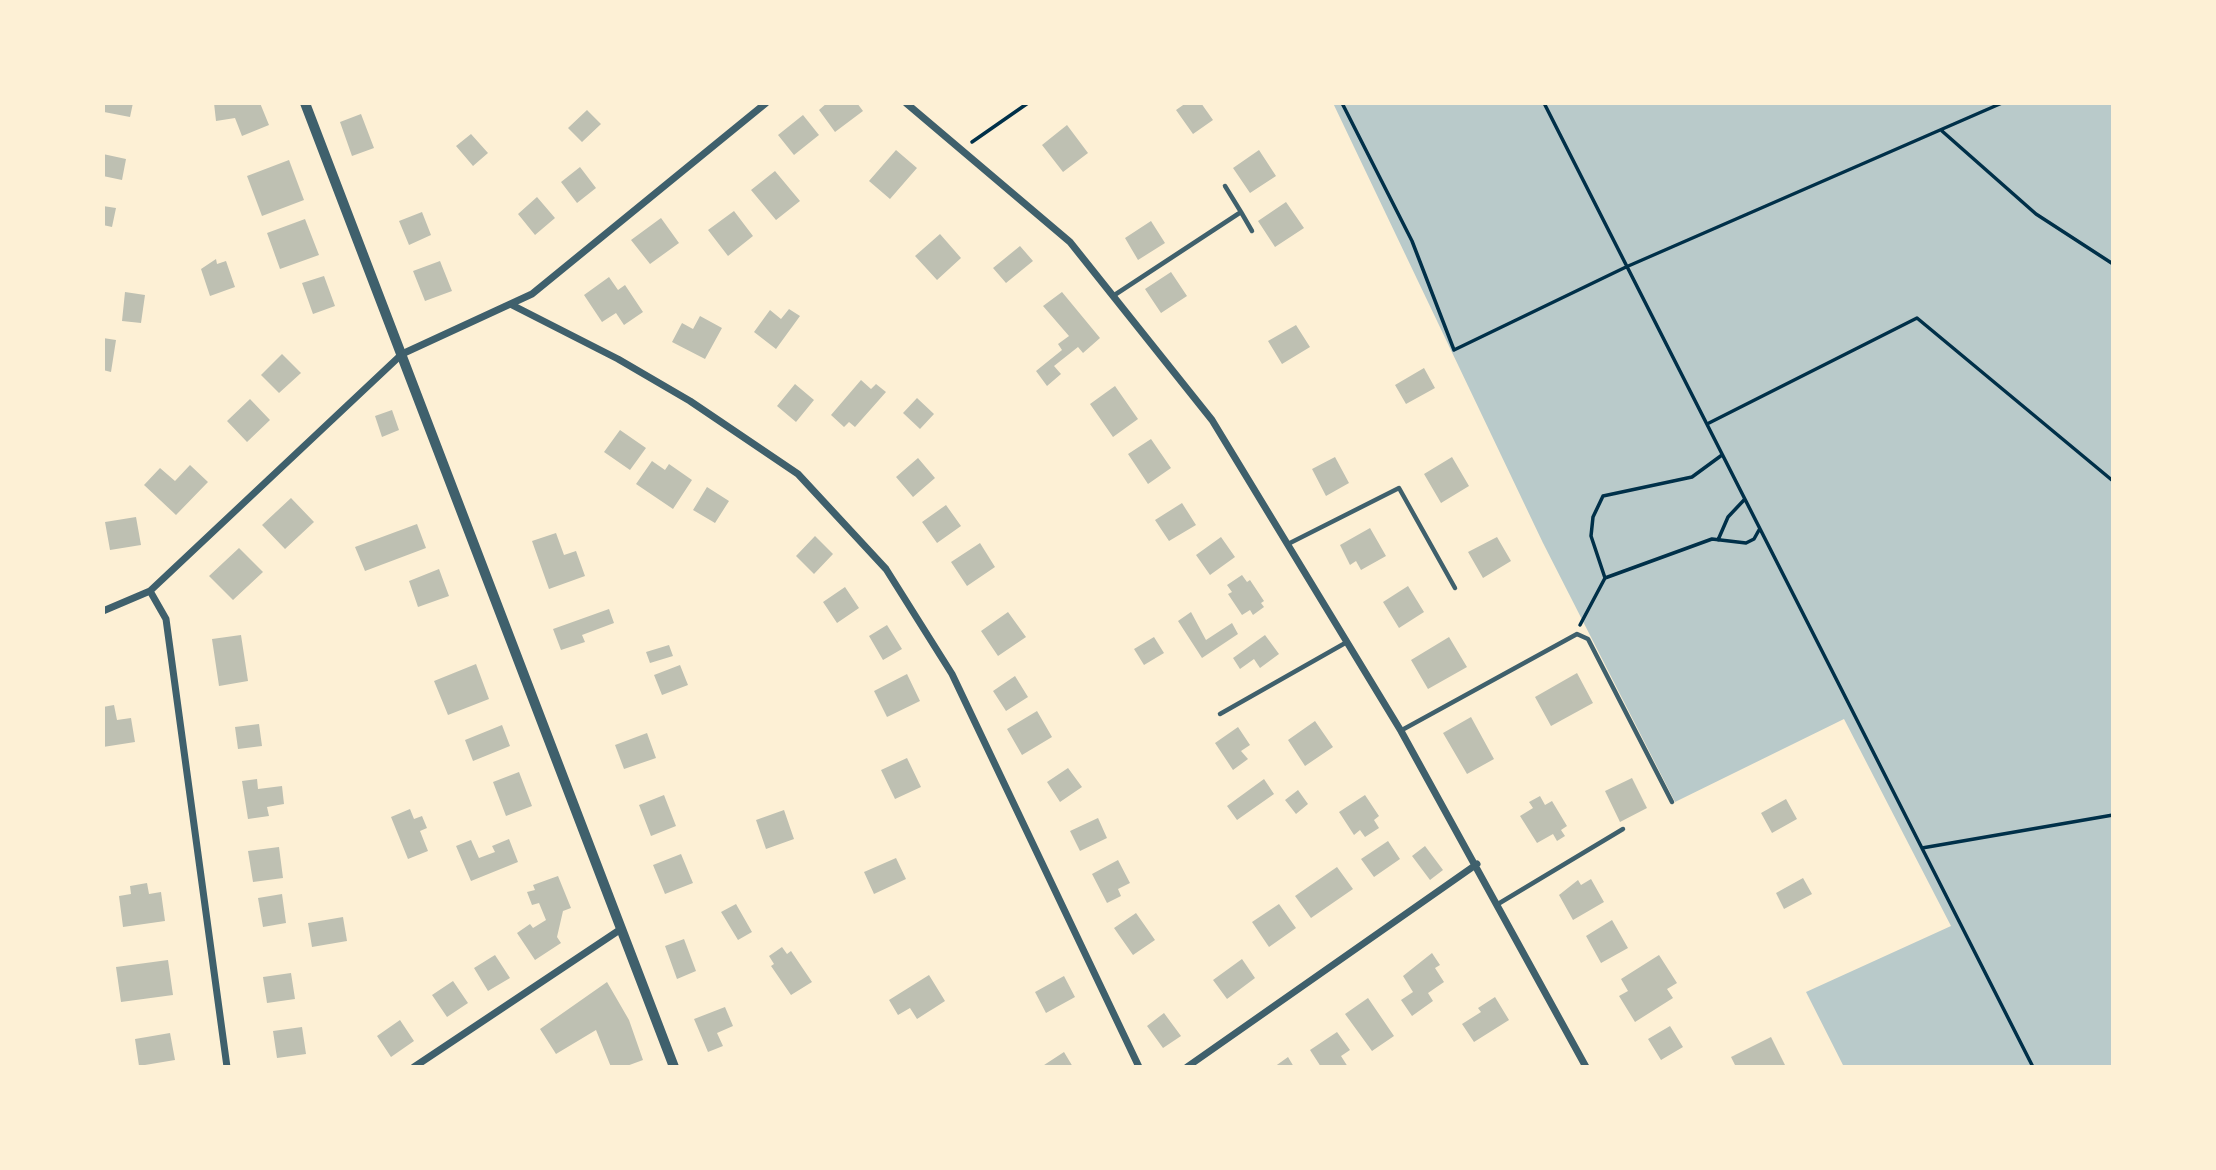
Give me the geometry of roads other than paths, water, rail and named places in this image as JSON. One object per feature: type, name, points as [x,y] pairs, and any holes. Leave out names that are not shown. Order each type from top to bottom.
[{"type":"street","points":[[306,103],[674,1067]]},
{"type":"street","points":[[103,611],[150,592],[402,354],[512,306],[532,294],[766,103]]},
{"type":"street","points":[[906,103],[1070,242],[1212,420],[1401,731],[1477,864],[1586,1067]]},
{"type":"street","points":[[512,306],[618,359],[690,401],[798,474],[886,569],[952,674],[1139,1067]]},
{"type":"street","points":[[150,592],[166,619],[227,1067]]},
{"type":"street","points":[[1187,1067],[1477,864]]},
{"type":"street","points":[[414,1067],[621,929]]},
{"type":"lane","points":[[1225,186],[1252,231]]},
{"type":"lane","points":[[1113,296],[1241,212]]},
{"type":"lane","points":[[1287,545],[1399,488],[1455,588]]},
{"type":"lane","points":[[1401,731],[1565,638],[1577,634],[1588,639],[1672,802]]},
{"type":"lane","points":[[1220,714],[1347,642]]},
{"type":"lane","points":[[1498,904],[1623,829]]}]
